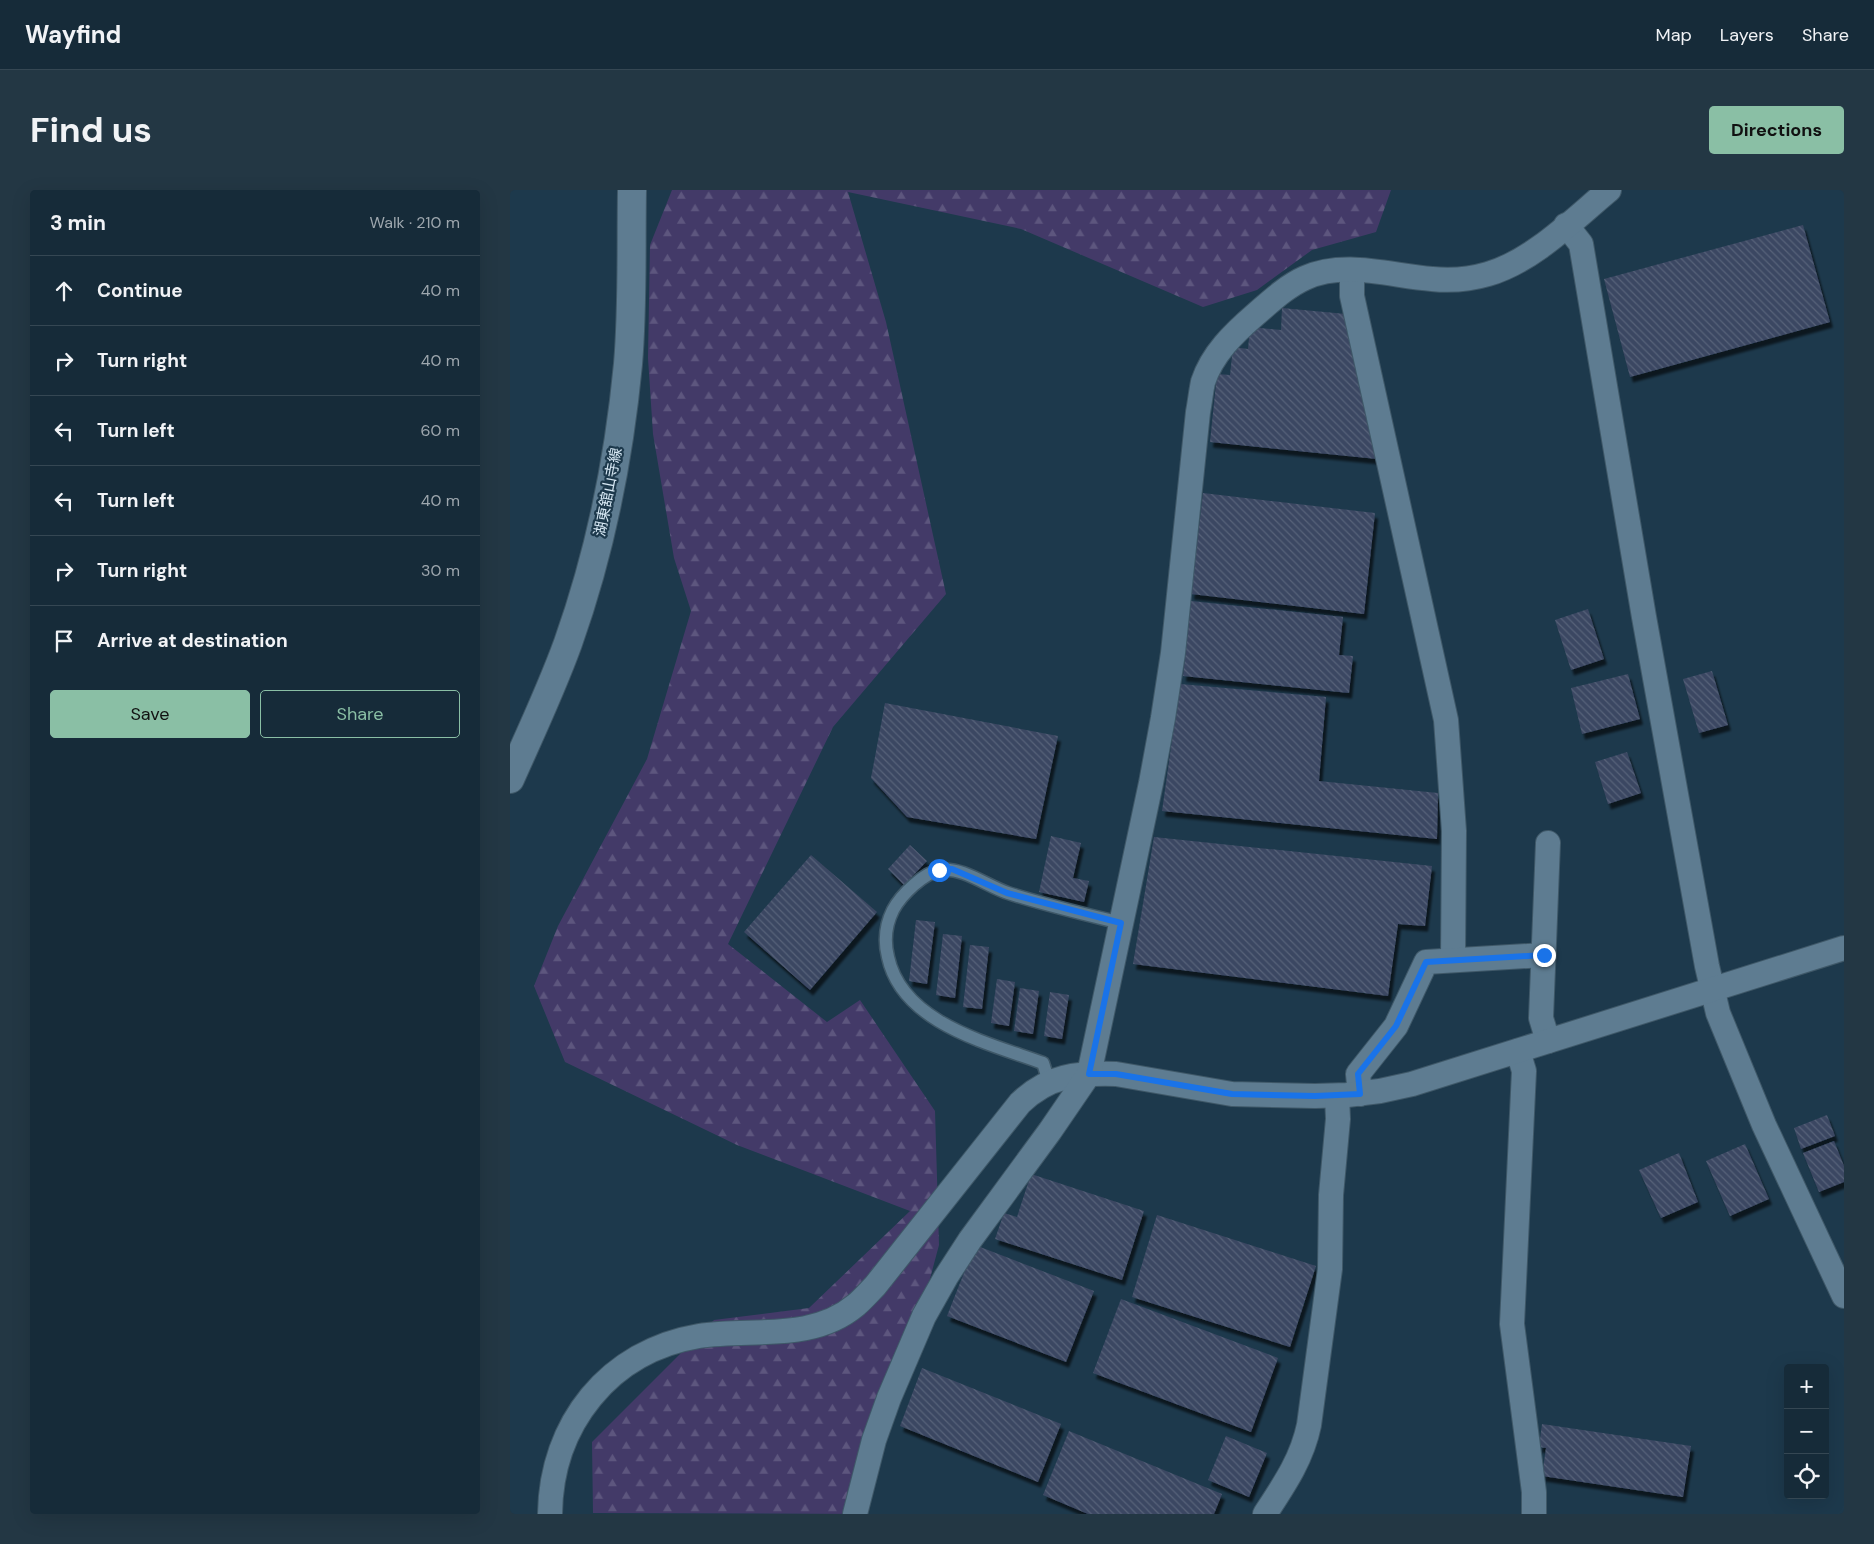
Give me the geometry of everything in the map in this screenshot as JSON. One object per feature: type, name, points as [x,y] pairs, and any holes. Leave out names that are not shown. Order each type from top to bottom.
[{"type":"main road","name":"湖東舘山寺線","points":[[510,779],[548,696],[568,642],[596,551],[613,476],[628,362],[631,305],[632,190]]},
{"type":"street","points":[[855,1514],[874,1440],[888,1398],[924,1316],[970,1240],[1050,1131],[1089,1074],[1163,718],[1172,653],[1198,412],[1204,381],[1217,354],[1238,330],[1280,294],[1305,278],[1332,270],[1352,270],[1433,280],[1461,279],[1489,274],[1515,263],[1539,247],[1609,190]]},
{"type":"street","points":[[1566,225],[1581,244],[1644,617],[1718,1013],[1764,1125],[1844,1296]]},
{"type":"street","points":[[1352,270],[1352,296],[1446,720],[1454,831],[1453,960]]},
{"type":"street","points":[[1548,843],[1541,1018],[1548,1041]]},
{"type":"street","points":[[550,1514],[550,1494],[555,1465],[565,1437],[579,1411],[598,1388],[620,1369],[644,1353],[672,1342],[701,1336],[806,1329],[832,1320],[856,1305],[875,1286],[1020,1103],[1032,1091],[1049,1082],[1062,1077],[1116,1074],[1232,1094],[1348,1095],[1412,1084],[1844,948]]},
{"type":"street","points":[[1265,1514],[1299,1459],[1309,1425],[1330,1269],[1331,1195],[1338,1120],[1358,1074],[1396,1026],[1426,962],[1544,955]]},
{"type":"street","points":[[1518,1050],[1524,1071],[1512,1324],[1534,1492],[1534,1514]]},
{"type":"lane","points":[[1049,1082],[1043,1063],[964,1034],[937,1020],[908,997],[890,968],[886,943],[889,917],[897,903],[927,875],[939,870],[952,869],[1015,895],[1121,923]]},
{"type":"green space","points":[[672,190],[1391,190],[1376,232],[1312,250],[1257,290],[1203,307],[1021,229],[848,192],[886,322],[946,594],[833,727],[728,944],[827,1022],[860,1000],[935,1111],[939,1245],[867,1514],[593,1513],[592,1442],[714,1320],[809,1308],[910,1211],[737,1145],[565,1062],[534,986],[558,926],[647,759],[691,611],[674,558],[653,434],[648,358],[650,245]]},
{"type":"building","points":[[1803,225],[1830,322],[1630,377],[1604,279]]},
{"type":"building","points":[[1282,308],[1346,314],[1377,459],[1210,442],[1217,374],[1230,375],[1233,347],[1248,349],[1250,327],[1281,330]]},
{"type":"building","points":[[1203,493],[1375,513],[1364,614],[1191,594]]},
{"type":"building","points":[[1191,601],[1343,617],[1339,655],[1353,656],[1349,693],[1183,676]]},
{"type":"building","points":[[1588,609],[1604,659],[1571,670],[1555,620]]},
{"type":"building","points":[[1712,671],[1728,725],[1699,733],[1683,679]]},
{"type":"building","points":[[1628,674],[1640,719],[1582,734],[1571,688]]},
{"type":"building","points":[[1180,684],[1326,697],[1319,781],[1438,793],[1437,839],[1162,811]]},
{"type":"building","points":[[885,703],[1058,736],[1036,839],[907,817],[871,778]]},
{"type":"building","points":[[1627,752],[1641,793],[1608,804],[1595,762]]},
{"type":"building","points":[[1051,836],[1081,843],[1073,878],[1089,881],[1084,902],[1039,892]]},
{"type":"building","points":[[1154,837],[1432,866],[1425,926],[1398,924],[1388,996],[1133,964]]},
{"type":"building","points":[[910,845],[927,861],[904,885],[888,869]]},
{"type":"building","points":[[811,855],[877,912],[810,990],[744,932]]},
{"type":"building","points":[[916,920],[935,922],[927,984],[909,981]]},
{"type":"building","points":[[943,934],[962,936],[955,998],[936,995]]},
{"type":"building","points":[[970,945],[989,947],[982,1009],[963,1007]]},
{"type":"building","points":[[997,979],[1015,982],[1009,1026],[991,1023]]},
{"type":"building","points":[[1020,988],[1039,991],[1033,1034],[1014,1031]]},
{"type":"building","points":[[1050,992],[1069,995],[1062,1039],[1044,1036]]},
{"type":"building","points":[[1827,1115],[1835,1136],[1801,1149],[1794,1128]]},
{"type":"building","points":[[1834,1141],[1844,1166],[1844,1182],[1819,1192],[1803,1153]]},
{"type":"building","points":[[1745,1144],[1769,1199],[1730,1216],[1706,1161]]},
{"type":"building","points":[[1679,1153],[1698,1202],[1661,1218],[1639,1170]]},
{"type":"building","points":[[1031,1174],[1144,1211],[1122,1280],[995,1239],[1004,1213],[1017,1217]]},
{"type":"building","points":[[1157,1215],[1316,1266],[1290,1347],[1132,1297]]},
{"type":"building","points":[[975,1245],[1094,1291],[1066,1362],[947,1316]]},
{"type":"building","points":[[1121,1299],[1278,1358],[1251,1432],[1093,1373]]},
{"type":"building","points":[[922,1368],[1061,1424],[1038,1482],[900,1426]]},
{"type":"building","points":[[1542,1424],[1691,1446],[1683,1497],[1542,1476],[1546,1448],[1539,1447]]},
{"type":"building","points":[[1069,1431],[1222,1494],[1214,1514],[1088,1514],[1043,1495]]},
{"type":"building","points":[[1226,1436],[1267,1453],[1249,1497],[1208,1480]]},
{"type":"route","points":[[939,870],[952,869],[1007,893],[1121,923],[1089,1074],[1116,1074],[1232,1094],[1315,1096],[1360,1094],[1358,1074],[1396,1026],[1426,962],[1531,954],[1544,955]]}]
